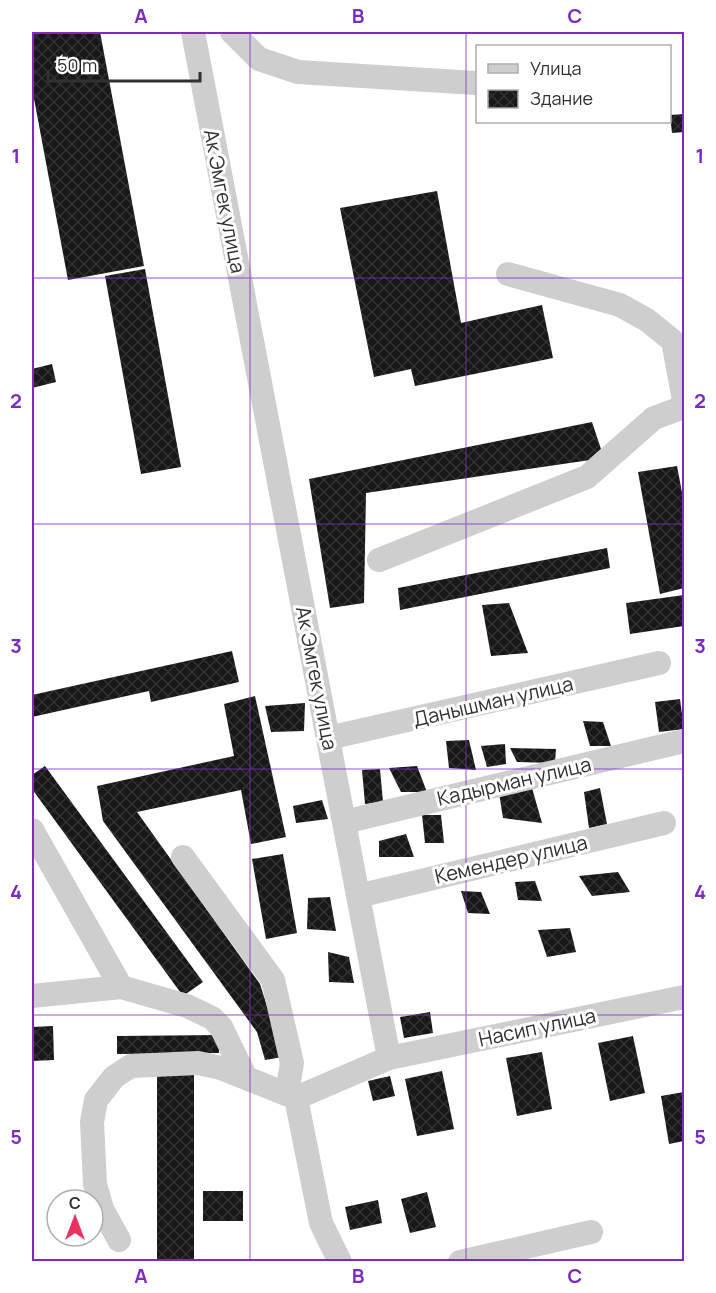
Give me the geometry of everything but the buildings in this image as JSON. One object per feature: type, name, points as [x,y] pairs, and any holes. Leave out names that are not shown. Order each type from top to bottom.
[{"type":"street","name":"Ак Эмгек улица","points":[[193,32],[389,1058]]},
{"type":"street","points":[[232,32],[259,59],[298,72],[475,83]]},
{"type":"street","points":[[508,274],[620,305],[647,320],[673,341],[684,400]]},
{"type":"street","points":[[379,560],[587,477],[654,418],[684,407]]},
{"type":"street","name":"Данышман улица","points":[[328,738],[659,663]]},
{"type":"street","name":"Кадырман улица","points":[[344,822],[684,741]]},
{"type":"street","name":"Кемендер улица","points":[[358,896],[664,822]]},
{"type":"street","points":[[32,830],[121,987]]},
{"type":"street","points":[[183,857],[273,980],[292,1064],[292,1096],[321,1223],[340,1262]]},
{"type":"street","points":[[32,996],[121,987],[187,1006],[212,1018],[221,1027],[246,1078]]},
{"type":"street","name":"Насип улица","points":[[389,1058],[684,997]]},
{"type":"street","points":[[118,1240],[102,1209],[95,1184],[92,1122],[96,1100],[114,1077],[131,1066],[198,1063],[220,1068],[292,1096],[389,1058]]},
{"type":"street","points":[[460,1262],[591,1232]]}]
